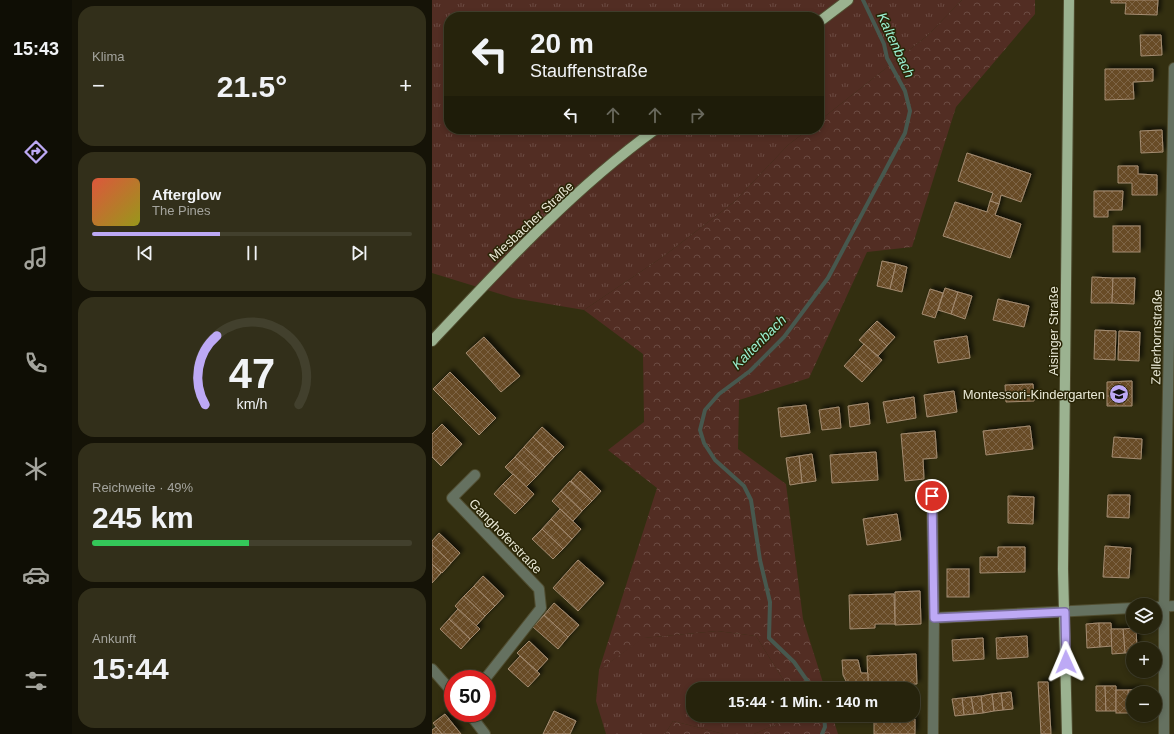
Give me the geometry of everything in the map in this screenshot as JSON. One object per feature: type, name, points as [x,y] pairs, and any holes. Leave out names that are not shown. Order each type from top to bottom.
[{"type":"main road","name":"Aisinger Straße","points":[[1067,734],[1063,569],[1069,0]]},
{"type":"main road","points":[[824,18],[845,2]]},
{"type":"main road","name":"Miesbacher Straße","points":[[432,341],[514,253],[573,198],[650,134]]},
{"type":"street","name":"Zellerhornstraße","points":[[1164,734],[1164,607],[1174,68]]},
{"type":"street","name":"Ganghoferstraße","points":[[475,475],[452,498],[539,589],[541,608],[492,670]]},
{"type":"street","points":[[932,496],[934,618],[933,734]]},
{"type":"street","points":[[934,618],[1126,608]]},
{"type":"street","points":[[432,669],[444,683]]},
{"type":"street","points":[[476,722],[485,734]]},
{"type":"green space","points":[[432,0],[962,0],[927,36],[824,117],[824,12],[444,12],[444,134],[802,134],[788,145],[734,202],[664,256],[584,310],[513,298],[432,273]]},
{"type":"green space","points":[[962,0],[1035,0],[1035,14],[956,107],[912,247],[867,252],[809,378],[739,400],[738,449],[786,484],[803,619],[823,682],[785,682],[756,636],[717,631],[644,638],[599,670],[657,488],[608,450],[644,422],[643,354],[584,310],[664,256],[734,202],[788,145],[802,134],[824,134],[824,117],[927,36]]},
{"type":"green space","points":[[717,631],[756,636],[785,682],[686,682],[686,722],[782,722],[754,734],[724,734],[673,721],[665,734],[606,734],[596,701],[599,670],[643,638]]},
{"type":"green space","points":[[673,721],[724,734],[665,734]]},
{"type":"green space","points":[[782,722],[834,722],[838,734],[754,734]]},
{"type":"building","points":[[1111,0],[1158,0],[1157,15],[1125,14],[1126,3],[1111,3]]},
{"type":"building","points":[[1140,35],[1161,35],[1162,55],[1141,56]]},
{"type":"building","points":[[1105,69],[1153,69],[1153,81],[1133,82],[1134,99],[1105,100]]},
{"type":"building","points":[[1162,130],[1163,152],[1141,153],[1140,131]]},
{"type":"building","points":[[967,153],[1031,174],[1021,202],[1001,195],[999,204],[990,201],[993,193],[958,181]]},
{"type":"building","points":[[1118,166],[1138,166],[1138,174],[1157,175],[1157,195],[1132,195],[1132,183],[1118,183]]},
{"type":"building","points":[[1094,191],[1123,191],[1122,210],[1108,210],[1108,217],[1094,217]]},
{"type":"building","points":[[990,201],[999,204],[995,215],[1021,224],[1010,258],[943,236],[955,202],[987,212]]},
{"type":"building","points":[[1113,226],[1140,226],[1140,252],[1113,252]]},
{"type":"building","points":[[882,261],[896,264],[890,289],[877,286]]},
{"type":"building","points":[[896,264],[907,267],[902,292],[890,289]]},
{"type":"building","points":[[1092,277],[1113,278],[1112,303],[1091,303]]},
{"type":"building","points":[[1113,278],[1135,278],[1134,304],[1112,303]]},
{"type":"building","points":[[945,288],[958,292],[951,314],[938,310]]},
{"type":"building","points":[[930,289],[943,293],[935,318],[922,314]]},
{"type":"building","points":[[958,292],[972,296],[965,319],[951,314]]},
{"type":"building","points":[[998,299],[1029,306],[1024,327],[993,320]]},
{"type":"building","points":[[877,321],[895,337],[887,346],[869,329]]},
{"type":"building","points":[[869,329],[887,346],[878,356],[859,340]]},
{"type":"building","points":[[1095,330],[1116,331],[1115,360],[1094,359]]},
{"type":"building","points":[[1119,331],[1140,332],[1139,361],[1118,360]]},
{"type":"building","points":[[967,336],[970,358],[938,363],[934,341]]},
{"type":"building","points":[[484,337],[520,376],[501,392],[466,353]]},
{"type":"building","points":[[864,344],[882,360],[872,371],[854,355]]},
{"type":"building","points":[[854,355],[872,371],[862,382],[844,366]]},
{"type":"building","points":[[450,372],[496,418],[479,435],[433,389]]},
{"type":"building","name":"Montessori-Kindergarten","points":[[1132,381],[1132,406],[1107,406],[1107,382]]},
{"type":"building","points":[[1033,384],[1034,401],[1006,402],[1005,385]]},
{"type":"building","points":[[954,391],[957,412],[927,417],[924,395]]},
{"type":"building","points":[[914,397],[916,418],[887,423],[883,402]]},
{"type":"building","points":[[868,403],[870,424],[850,427],[848,406]]},
{"type":"building","points":[[806,405],[810,433],[781,437],[778,408]]},
{"type":"building","points":[[839,407],[841,428],[822,430],[819,410]]},
{"type":"building","points":[[442,424],[462,444],[441,466],[432,457],[432,434]]},
{"type":"building","points":[[1030,426],[1033,449],[986,455],[983,431]]},
{"type":"building","points":[[542,427],[564,447],[554,457],[533,437]]},
{"type":"building","points":[[935,431],[937,458],[923,459],[924,479],[905,481],[901,434]]},
{"type":"building","points":[[533,437],[554,457],[545,467],[524,447]]},
{"type":"building","points":[[1114,437],[1142,439],[1141,459],[1112,457]]},
{"type":"building","points":[[524,447],[545,467],[536,477],[515,457]]},
{"type":"building","points":[[876,452],[878,480],[832,483],[830,455]]},
{"type":"building","points":[[812,454],[816,481],[802,483],[799,456]]},
{"type":"building","points":[[799,456],[802,483],[790,485],[786,458]]},
{"type":"building","points":[[515,457],[536,477],[526,487],[505,467]]},
{"type":"building","points":[[580,471],[601,491],[592,501],[571,481]]},
{"type":"building","points":[[513,474],[534,494],[525,504],[503,484]]},
{"type":"building","points":[[570,481],[592,501],[582,511],[561,491]]},
{"type":"building","points":[[503,484],[525,504],[515,514],[494,494]]},
{"type":"building","points":[[561,491],[582,511],[573,521],[552,501]]},
{"type":"building","points":[[1108,495],[1130,495],[1129,518],[1107,517]]},
{"type":"building","points":[[1008,496],[1034,497],[1033,524],[1008,523]]},
{"type":"building","points":[[560,509],[581,529],[572,539],[551,519]]},
{"type":"building","points":[[897,514],[901,540],[867,545],[863,519]]},
{"type":"building","points":[[551,519],[572,539],[563,549],[542,529]]},
{"type":"building","points":[[542,529],[563,549],[553,559],[532,539]]},
{"type":"building","points":[[439,533],[460,553],[451,563],[432,545],[432,541]]},
{"type":"building","points":[[432,545],[451,563],[442,573],[432,564]]},
{"type":"building","points":[[1105,546],[1131,548],[1129,578],[1103,577]]},
{"type":"building","points":[[998,547],[1025,547],[1025,572],[980,573],[980,557],[998,557]]},
{"type":"building","points":[[578,560],[604,583],[578,611],[553,588]]},
{"type":"building","points":[[432,564],[441,573],[432,583]]},
{"type":"building","points":[[947,569],[969,569],[969,597],[947,597]]},
{"type":"building","points":[[483,576],[504,596],[495,606],[474,586]]},
{"type":"building","points":[[474,586],[495,606],[485,616],[464,596]]},
{"type":"building","points":[[920,591],[921,624],[895,625],[895,592]]},
{"type":"building","points":[[894,594],[895,624],[875,624],[875,628],[850,629],[849,595]]},
{"type":"building","points":[[464,596],[485,616],[476,626],[455,606]]},
{"type":"building","points":[[554,603],[579,625],[568,637],[544,615]]},
{"type":"building","points":[[458,609],[480,629],[470,639],[449,619]]},
{"type":"building","points":[[544,615],[568,637],[558,649],[533,627]]},
{"type":"building","points":[[449,619],[470,639],[461,649],[440,629]]},
{"type":"building","points":[[1099,623],[1100,647],[1087,648],[1086,624]]},
{"type":"building","points":[[1099,623],[1111,623],[1112,646],[1100,647]]},
{"type":"building","points":[[1111,629],[1123,629],[1125,653],[1112,654]]},
{"type":"building","points":[[1123,629],[1126,629],[1126,634],[1136,634],[1137,642],[1126,642],[1126,653],[1125,653]]},
{"type":"building","points":[[1027,636],[1028,657],[997,659],[996,638]]},
{"type":"building","points":[[983,638],[984,659],[953,661],[952,640]]},
{"type":"building","points":[[529,641],[548,659],[537,671],[517,653]]},
{"type":"building","points":[[916,654],[917,682],[868,682],[867,656]]},
{"type":"building","points":[[520,656],[540,674],[528,687],[508,669]]},
{"type":"building","points":[[842,660],[858,660],[861,673],[868,673],[868,682],[846,682],[843,675]]},
{"type":"building","points":[[1038,682],[1048,682],[1051,734],[1041,734]]},
{"type":"building","points":[[1096,686],[1105,686],[1106,711],[1096,711]]},
{"type":"building","points":[[1105,686],[1116,686],[1116,711],[1106,711]]},
{"type":"building","points":[[1116,690],[1126,690],[1126,713],[1116,713]]},
{"type":"building","points":[[1011,692],[1013,709],[1003,710],[1001,693]]},
{"type":"building","points":[[1001,693],[1003,710],[994,711],[992,694]]},
{"type":"building","points":[[992,694],[994,711],[983,713],[981,696]]},
{"type":"building","points":[[981,696],[983,713],[974,714],[971,697]]},
{"type":"building","points":[[971,697],[974,714],[964,715],[962,698]]},
{"type":"building","points":[[962,698],[964,715],[955,716],[952,699]]},
{"type":"building","points":[[554,711],[576,721],[570,734],[543,734]]},
{"type":"building","points":[[444,715],[444,722],[451,722],[461,734],[442,734],[433,723]]},
{"type":"building","points":[[874,722],[915,722],[915,734],[874,734]]},
{"type":"building","points":[[436,727],[442,734],[432,734],[432,730]]},
{"type":"waterway","name":"Kaltenbach","points":[[808,682],[794,662],[769,638],[770,602],[760,560],[751,500],[744,486],[715,460],[704,443],[700,430],[705,410],[719,394],[750,371],[784,337],[828,278],[905,133],[910,111],[905,91],[887,58],[884,44],[863,0]]},
{"type":"waterway","name":"Kaltenbach","points":[[822,734],[825,727],[825,722]]},
{"type":"place","name":"Montessori-Kindergarten","points":[[1119,394]]},
{"type":"route","points":[[932,496],[934,618],[1065,612],[1066,662]]}]
